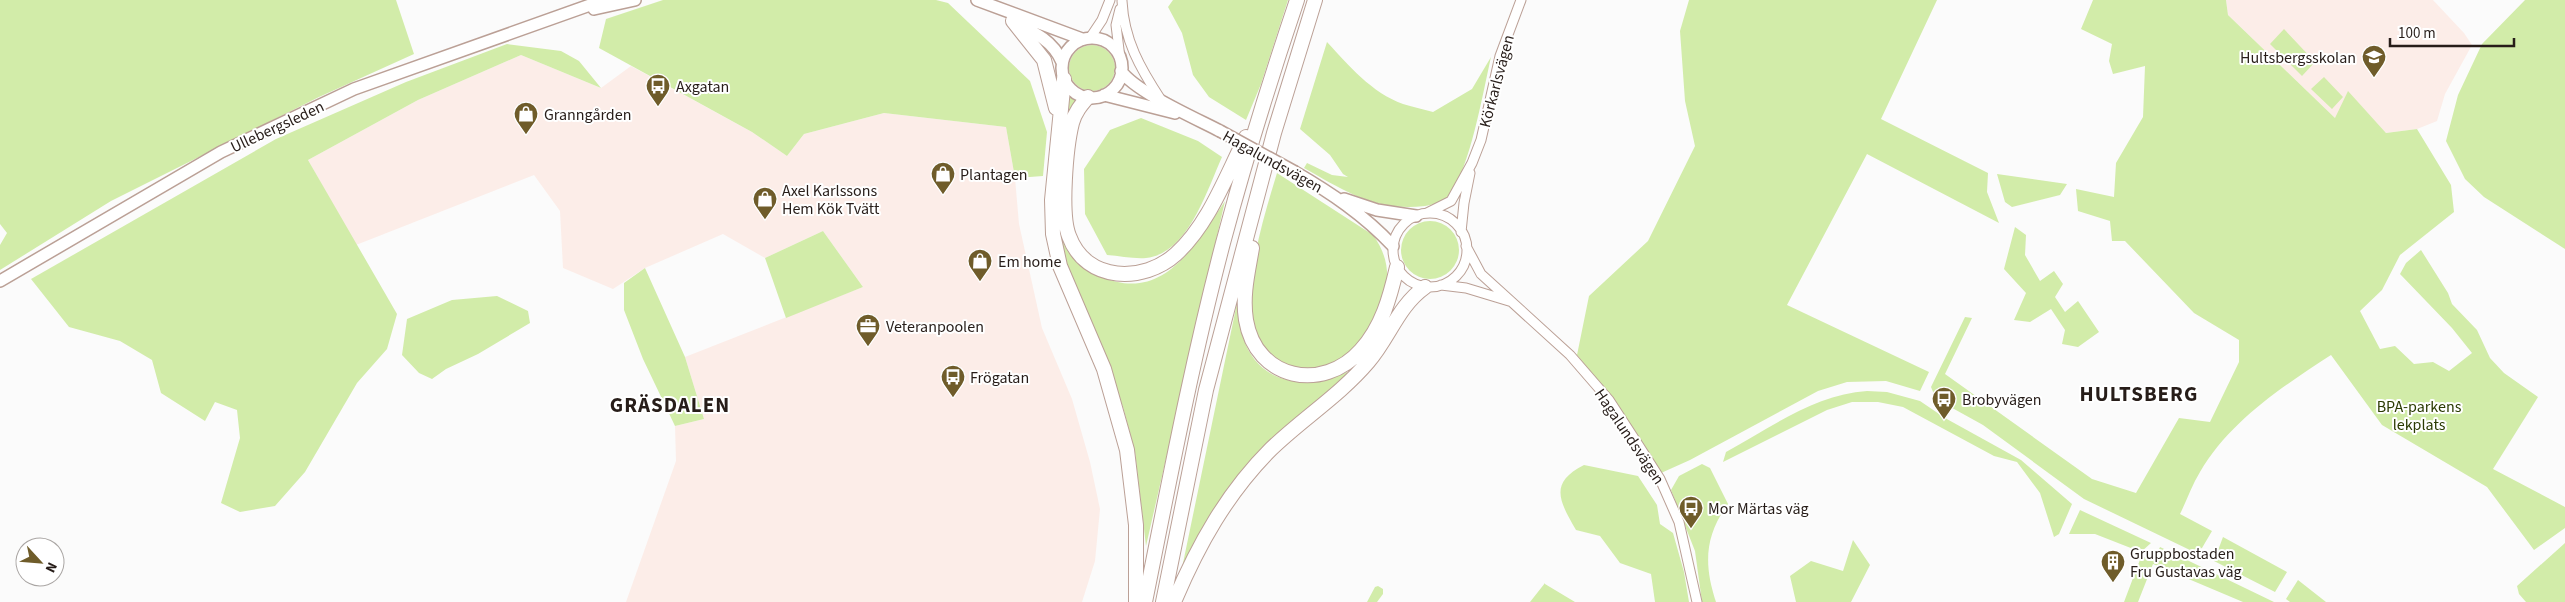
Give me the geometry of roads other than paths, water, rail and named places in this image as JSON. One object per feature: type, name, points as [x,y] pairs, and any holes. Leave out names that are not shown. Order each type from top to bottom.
[{"type":"highway","points":[[1145,602],[1192,371],[1223,244],[1260,110],[1297,0]]},
{"type":"highway","points":[[1163,602],[1206,390],[1279,118],[1314,0]]},
{"type":"highway","points":[[1013,21],[1044,60],[1052,82],[1059,124]]},
{"type":"highway","points":[[1064,79],[1051,218],[1055,250],[1104,369],[1127,450],[1136,525],[1136,602]]},
{"type":"highway","points":[[1088,97],[1076,114],[1072,128],[1066,197],[1067,228],[1074,245],[1088,262],[1098,269],[1123,276],[1151,271],[1177,253],[1188,241],[1210,208],[1260,110]]},
{"type":"highway","points":[[1279,118],[1244,288],[1246,320],[1250,336],[1263,357],[1292,374],[1323,374],[1343,367],[1362,350],[1379,324],[1391,292],[1397,267]]},
{"type":"highway","points":[[1174,602],[1206,534],[1236,489],[1272,448],[1367,363],[1405,305],[1425,287]]},
{"type":"main road","name":"Ullebergsleden","points":[[0,281],[221,152],[345,93],[604,0]]},
{"type":"main road","name":"Ullebergsleden","points":[[572,11],[601,9],[635,0]]},
{"type":"main road","points":[[980,2],[1086,38],[1108,43],[1120,58],[1121,71],[1112,89],[1104,95],[1088,97],[1074,91],[1064,79],[1062,62],[1054,47],[1048,41],[980,2]]},
{"type":"main road","points":[[1062,62],[1069,48],[1086,38]]},
{"type":"main road","name":"Hagalundsvägen","points":[[1121,71],[1133,85],[1295,172],[1335,196],[1377,229],[1393,246]]},
{"type":"main road","name":"Hagalundsvägen","points":[[1104,95],[1169,111],[1216,129]]},
{"type":"main road","name":"Hagalundsvägen","points":[[1335,196],[1377,210],[1421,215]]},
{"type":"street","points":[[1086,38],[1102,20],[1110,0]]},
{"type":"street","name":"Körkarlsvägen","points":[[1421,215],[1451,201],[1472,163],[1481,140],[1500,56],[1521,0]]},
{"type":"street","points":[[1120,58],[1116,25],[1122,1]]},
{"type":"street","points":[[1122,1],[1124,26],[1132,53],[1161,100]]},
{"type":"street","name":"Körkarlsvägen","points":[[1461,232],[1464,203],[1472,163]]},
{"type":"street","points":[[1421,215],[1447,218],[1461,232],[1466,246],[1465,259],[1460,270],[1452,279],[1441,285],[1425,287],[1408,280],[1397,267],[1393,246],[1400,228],[1421,215]]},
{"type":"street","name":"Hagalundsvägen","points":[[1466,246],[1481,274],[1548,333],[1602,393],[1660,479],[1679,522],[1697,602]]},
{"type":"street","name":"Hagalundsvägen","points":[[1441,285],[1466,288],[1511,301]]},
{"type":"place","name":"Hultsbergsskolan","points":[[2374,78]]},
{"type":"place","name":"Axgatan","points":[[658,107]]},
{"type":"place","name":"Granngården","points":[[526,135]]},
{"type":"place","name":"Plantagen","points":[[943,195]]},
{"type":"place","name":"Axel Karlssons Hem Kök Tvätt","points":[[765,220]]},
{"type":"place","name":"Em home","points":[[980,282]]},
{"type":"place","name":"Veteranpoolen","points":[[868,347]]},
{"type":"place","name":"Frögatan","points":[[953,398]]},
{"type":"place","name":"Brobyvägen","points":[[1944,420]]},
{"type":"place","name":"Mor Märtas väg","points":[[1691,529]]},
{"type":"place","name":"Gruppbostaden Fru Gustavas väg","points":[[2113,583]]},
{"type":"district","name":"HULTSBERG","points":[[2139,394]]},
{"type":"district","name":"GRÄSDALEN","points":[[670,405]]},
{"type":"park label","name":"BPA-parkens lekplats","points":[[2419,415]]}]
